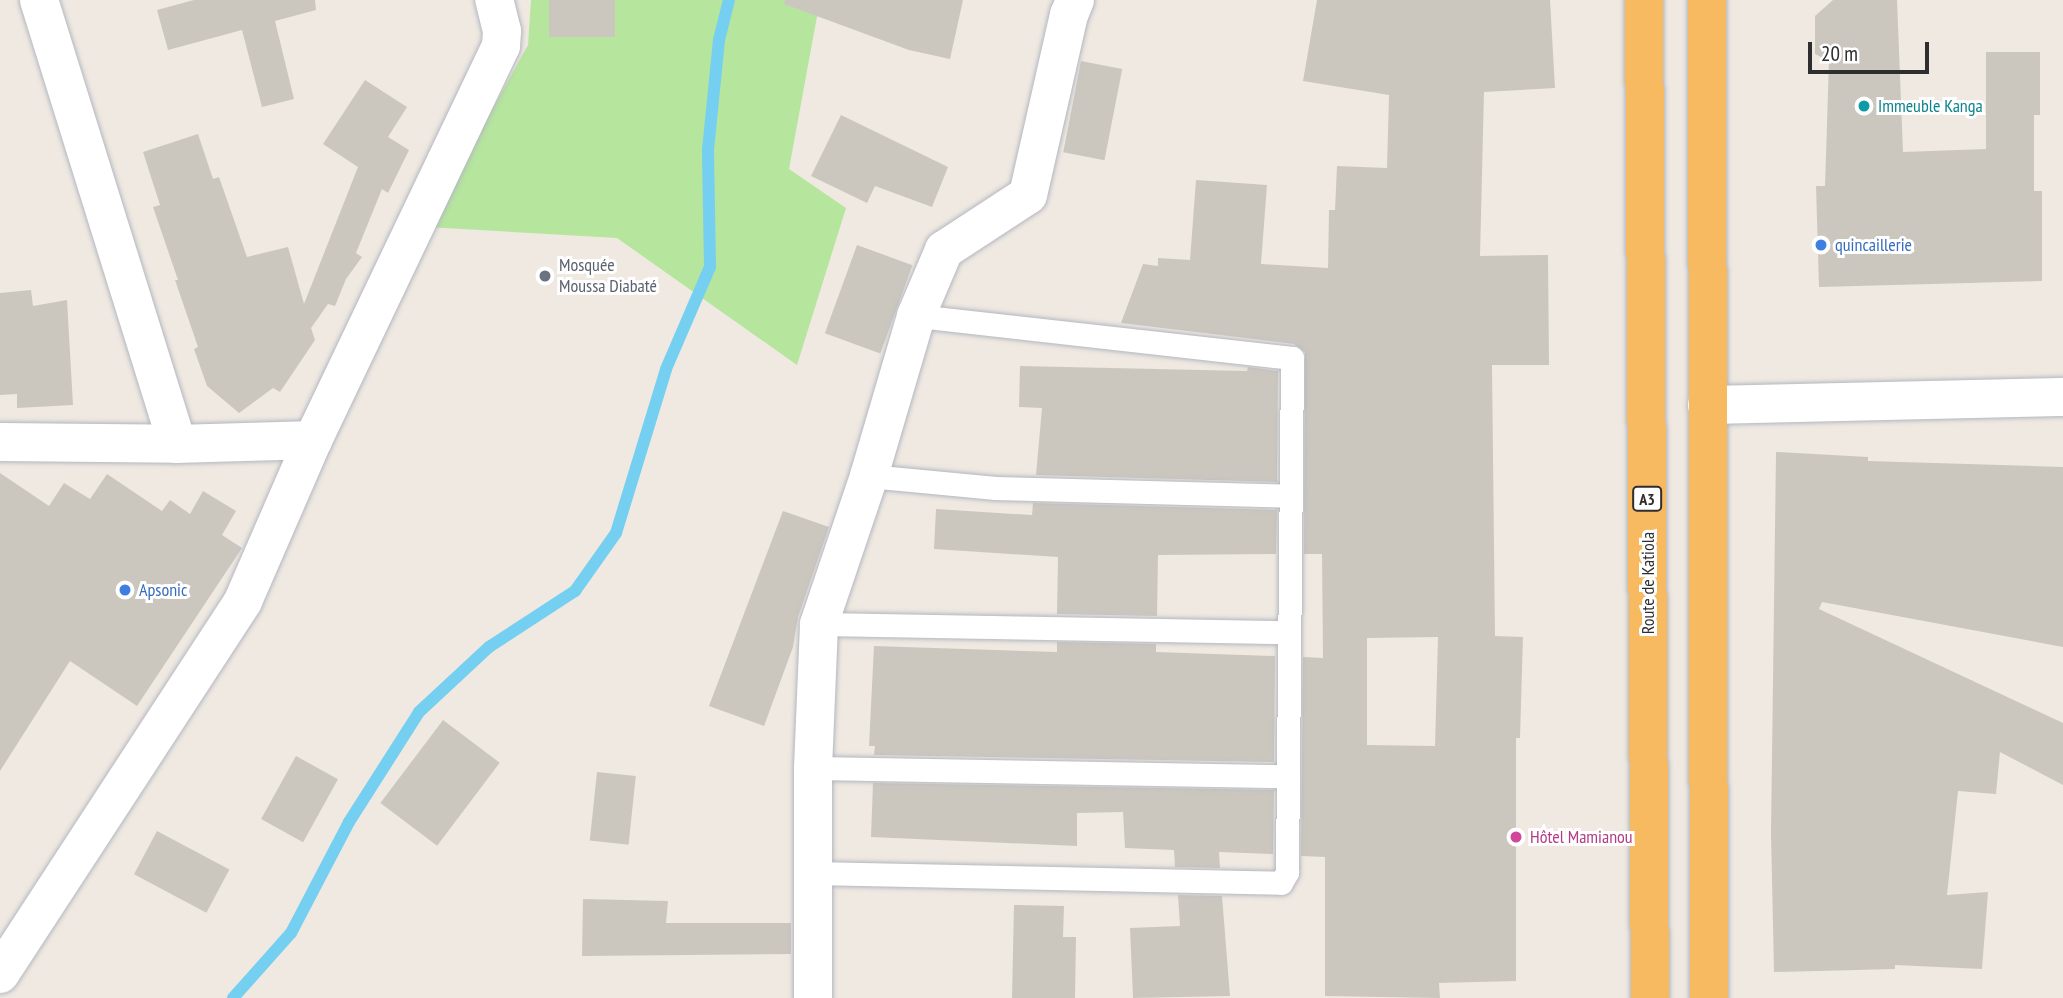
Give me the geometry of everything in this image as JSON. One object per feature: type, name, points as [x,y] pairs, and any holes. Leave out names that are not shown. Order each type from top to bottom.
[{"type":"highway","name":"Route de Katiola","points":[[1644,0],[1650,998]]},
{"type":"highway","points":[[1707,0],[1709,998]]},
{"type":"street","points":[[39,0],[177,444]]},
{"type":"street","points":[[0,974],[243,601],[313,440],[501,46],[502,31],[494,0]]},
{"type":"street","points":[[813,998],[813,768],[819,624],[869,476],[916,316],[944,250],[1028,195],[1069,15],[1075,0]]},
{"type":"street","points":[[1707,405],[2063,397]]},
{"type":"street","points":[[0,442],[177,444],[313,440]]},
{"type":"lane","points":[[813,873],[1281,883],[1287,872],[1292,358],[916,316]]},
{"type":"lane","points":[[869,476],[995,488],[1291,496]]},
{"type":"lane","points":[[819,624],[1289,632]]},
{"type":"lane","points":[[813,768],[1287,775]]},
{"type":"green space","points":[[531,0],[820,0],[789,169],[846,208],[797,365],[617,238],[427,227],[528,45]]},
{"type":"building","points":[[194,0],[315,0],[316,10],[275,21],[294,99],[262,107],[242,30],[168,50],[157,10]]},
{"type":"building","points":[[549,0],[615,0],[615,37],[549,37]]},
{"type":"building","points":[[785,0],[963,0],[950,59],[909,50],[784,4]]},
{"type":"building","points":[[1317,0],[1550,0],[1555,88],[1484,92],[1480,256],[1548,255],[1549,365],[1492,365],[1495,636],[1523,637],[1520,738],[1516,738],[1516,981],[1439,983],[1440,998],[1325,996],[1325,857],[1301,856],[1303,657],[1323,658],[1322,554],[1304,554],[1305,352],[1294,344],[1121,323],[1143,264],[1158,266],[1158,258],[1190,260],[1196,180],[1267,185],[1261,264],[1328,268],[1329,210],[1335,210],[1337,166],[1387,168],[1389,95],[1303,81]],"holes":[[[1438,637],[1435,746],[1367,745],[1367,638]]]},
{"type":"building","points":[[1833,0],[1897,0],[1903,152],[1986,149],[1986,52],[2040,52],[2040,115],[2034,115],[2034,191],[2042,191],[2042,281],[1819,287],[1816,186],[1825,186],[1829,61],[1815,54],[1815,16]]},
{"type":"building","points":[[1081,61],[1122,69],[1104,160],[1063,152]]},
{"type":"building","points":[[365,80],[407,107],[388,137],[409,150],[388,193],[382,189],[356,253],[362,257],[346,279],[335,306],[328,304],[311,328],[315,340],[280,392],[273,388],[239,413],[207,386],[194,349],[198,347],[175,280],[178,280],[153,207],[160,205],[143,152],[198,134],[213,179],[219,177],[247,257],[288,247],[304,304],[358,167],[323,144]]},
{"type":"building","points":[[841,115],[948,167],[932,207],[875,186],[867,203],[811,176]]},
{"type":"building","points":[[857,245],[912,265],[880,354],[825,333]]},
{"type":"building","points":[[31,290],[33,306],[67,300],[73,405],[17,408],[17,394],[0,395],[0,293]]},
{"type":"building","points":[[1020,366],[1247,371],[1248,367],[1278,371],[1277,482],[1036,475],[1042,408],[1019,407]]},
{"type":"building","points":[[1776,452],[1868,457],[1868,461],[2063,467],[2063,647],[1822,602],[1819,609],[2063,723],[2063,785],[2000,752],[1996,794],[1958,791],[1947,895],[1988,892],[1982,969],[1895,965],[1895,969],[1774,972],[1771,833]]},
{"type":"building","points":[[0,473],[49,506],[64,483],[90,499],[107,474],[162,511],[170,500],[190,514],[203,491],[236,511],[222,535],[242,548],[137,706],[70,661],[0,771]]},
{"type":"building","points":[[1033,503],[1277,510],[1276,554],[1158,555],[1157,616],[1057,614],[1058,557],[934,549],[936,509],[1032,515]]},
{"type":"building","points":[[783,511],[829,527],[798,617],[793,647],[764,726],[709,706]]},
{"type":"building","points":[[1057,642],[1156,644],[1156,652],[1275,656],[1274,762],[874,755],[875,746],[869,746],[874,646],[1057,652]]},
{"type":"building","points":[[443,720],[500,763],[437,846],[380,803]]},
{"type":"building","points":[[296,756],[338,779],[303,842],[261,819]]},
{"type":"building","points":[[597,772],[636,776],[629,845],[590,841]]},
{"type":"building","points":[[873,783],[1274,790],[1273,854],[1219,852],[1220,868],[1175,867],[1174,850],[1125,848],[1123,812],[1077,813],[1077,846],[871,837]]},
{"type":"building","points":[[157,831],[229,869],[206,913],[134,874]]},
{"type":"building","points":[[1178,895],[1222,896],[1230,996],[1133,998],[1130,928],[1180,926]]},
{"type":"building","points":[[583,899],[668,901],[666,923],[791,923],[791,954],[582,956]]},
{"type":"building","points":[[1014,905],[1064,906],[1063,937],[1076,937],[1075,998],[1012,998]]},
{"type":"waterway","points":[[233,998],[291,933],[349,822],[419,712],[489,647],[575,591],[616,533],[666,369],[710,267],[708,150],[719,40],[729,0]]},
{"type":"place","name":"Immeuble Kanga","points":[[1864,106]]},
{"type":"place","name":"quincaillerie","points":[[1821,245]]},
{"type":"place","name":"Mosquée Moussa Diabaté","points":[[545,276]]},
{"type":"place","name":"Apsonic","points":[[125,590]]},
{"type":"place","name":"Hôtel Mamianou","points":[[1516,837]]}]
